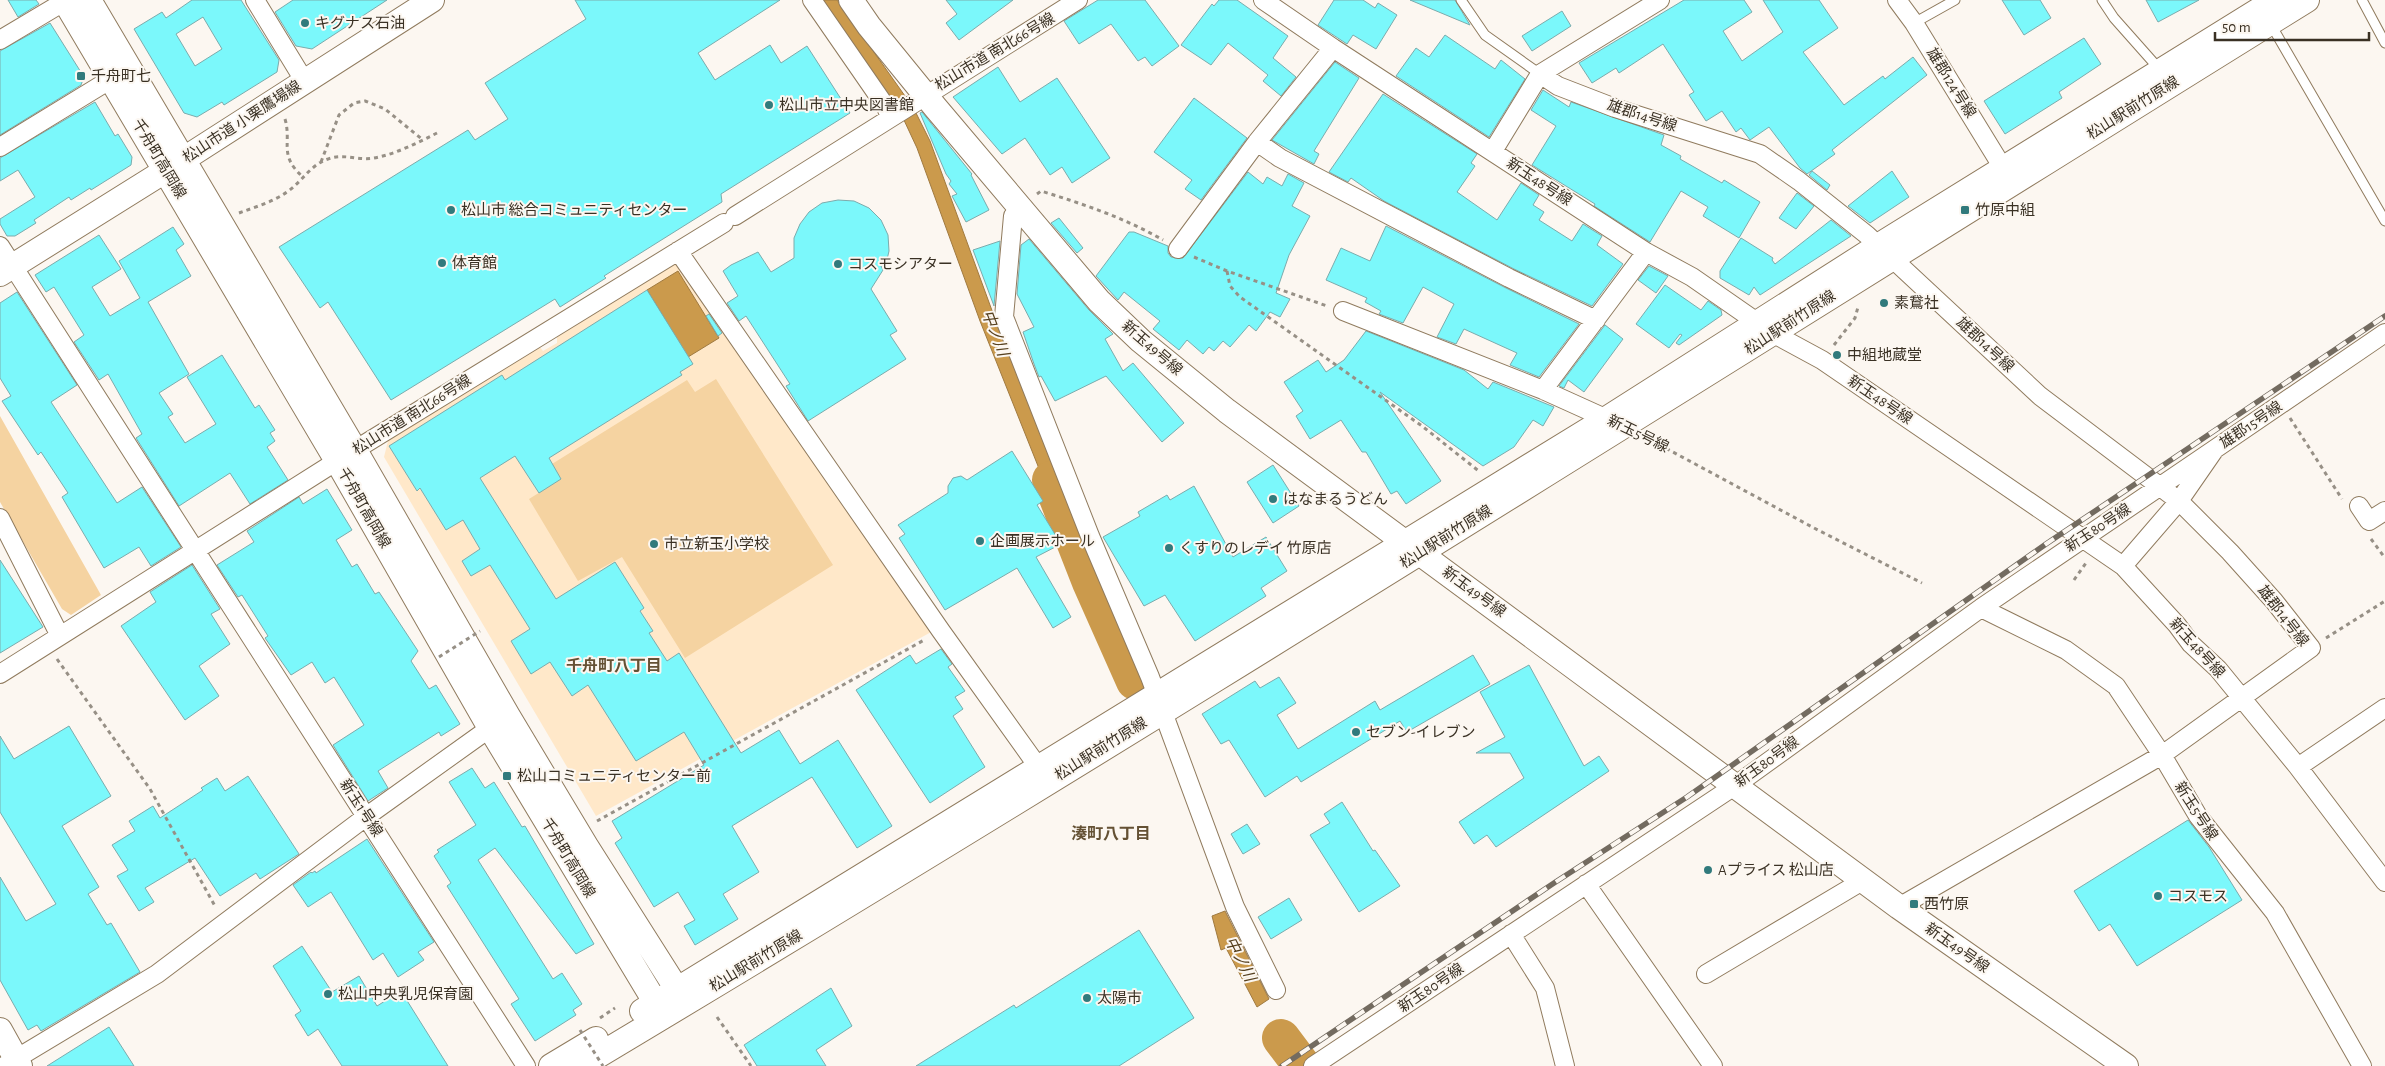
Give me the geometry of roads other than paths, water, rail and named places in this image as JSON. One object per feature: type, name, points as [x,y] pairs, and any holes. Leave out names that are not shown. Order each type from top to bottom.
[{"type":"street","name":"千舟町高岡線","points":[[65,0],[120,73],[346,456],[499,722],[659,1010]]},
{"type":"street","points":[[0,40],[65,0]]},
{"type":"street","name":"千舟町高岡線","points":[[89,0],[120,73]]},
{"type":"street","points":[[255,0],[305,82]]},
{"type":"street","name":"松山市道 小栗鷹場線","points":[[4,262],[174,165],[432,0]]},
{"type":"street","points":[[812,0],[886,107],[906,107]]},
{"type":"street","name":"新玉49号線","points":[[851,0],[869,26],[906,107],[1021,207],[1099,301],[1141,341],[1228,411],[1899,906],[2126,1066]]},
{"type":"street","name":"松山市道 南北66号線","points":[[0,674],[195,550],[678,251],[1078,0]]},
{"type":"street","name":"新玉48号線","points":[[1263,0],[1333,48],[1646,252],[1692,277],[1767,328],[1822,360],[2123,566],[2242,699],[2298,768],[2379,861],[2385,882]]},
{"type":"street","points":[[1493,151],[1540,74],[1660,0]]},
{"type":"street","name":"雄郡124号線","points":[[1897,0],[1914,23],[2008,175]]},
{"type":"street","name":"松山駅前竹原線","points":[[581,1066],[681,996],[1615,423],[1884,252],[2165,78],[2269,10],[2307,0]]},
{"type":"street","points":[[1178,248],[1257,142],[1333,48]]},
{"type":"street","points":[[0,146],[120,73]]},
{"type":"street","name":"雄郡14号線","points":[[1540,74],[1558,86],[1615,108],[1760,154],[1799,181],[1884,252],[2040,396],[2179,501],[2230,552],[2274,601],[2311,648],[2162,755],[1899,906]]},
{"type":"street","points":[[1257,142],[1280,158],[1509,278],[1596,320]]},
{"type":"street","points":[[1021,207],[1013,216],[1004,317],[1090,536],[1160,703],[1235,907],[1276,990]]},
{"type":"street","points":[[678,251],[941,631],[1044,775]]},
{"type":"street","points":[[1543,390],[1646,252]]},
{"type":"street","name":"新玉1号線","points":[[4,262],[195,550],[526,1066]]},
{"type":"street","name":"新玉5号線","points":[[1343,311],[1543,390],[1615,423]]},
{"type":"street","name":"雄郡15号線","points":[[2123,566],[2179,501],[2216,449],[2385,333]]},
{"type":"street","name":"松山駅前竹原線","points":[[1414,547],[1497,486],[1615,423]]},
{"type":"street","name":"新玉80号線","points":[[1320,1064],[1511,934],[1736,785],[1981,608],[2216,449]]},
{"type":"street","points":[[2352,505],[2369,521],[2385,511]]},
{"type":"street","points":[[0,518],[53,640]]},
{"type":"street","name":"新玉5号線","points":[[1981,608],[2066,650],[2116,686],[2162,755],[2207,829],[2285,928],[2362,1066]]},
{"type":"street","points":[[2298,768],[2385,708]]},
{"type":"street","name":"千舟町高岡線","points":[[499,722],[586,846],[681,996]]},
{"type":"street","points":[[0,1030],[14,1064],[157,974],[366,816],[499,722]]},
{"type":"street","points":[[1706,974],[1864,880]]},
{"type":"street","points":[[1586,884],[1713,1066]]},
{"type":"street","points":[[1511,934],[1545,988],[1565,1066]]},
{"type":"street","name":"松山駅前竹原線","points":[[551,1066],[659,1010]]},
{"type":"lane","points":[[1461,0],[1484,35],[1540,74]]},
{"type":"lane","points":[[1914,23],[1955,0]]},
{"type":"lane","points":[[2102,0],[2114,18],[2165,78]]},
{"type":"lane","points":[[2362,0],[2385,42]]},
{"type":"lane","points":[[2269,10],[2385,221]]},
{"type":"water","points":[[820,0],[837,0],[905,96],[893,103]]},
{"type":"water","points":[[915,111],[930,141],[994,316],[1076,525],[1064,531],[980,321],[917,148],[903,118]]},
{"type":"water","points":[[678,271],[719,338],[688,357],[647,290]]},
{"type":"water","points":[[1089,557],[1141,677],[1130,684],[1084,582],[1078,562]]},
{"type":"water","points":[[1225,911],[1269,999],[1257,1007],[1226,948],[1221,950],[1212,916]]},
{"type":"waterway","name":"中ノ川","points":[[1051,480],[1091,582],[1135,681]]},
{"type":"waterway","name":"中ノ川","points":[[1281,1038],[1302,1066]]},
{"type":"railway","points":[[1282,1066],[1554,883],[1687,797],[2046,544],[2385,316]]},
{"type":"place","name":"キグナス石油","points":[[305,23]]},
{"type":"place","name":"千舟町七","points":[[81,76]]},
{"type":"place","name":"松山市立中央図書館","points":[[769,105]]},
{"type":"place","name":"松山市 総合コミュニティセンター","points":[[451,210]]},
{"type":"place","name":"竹原中組","points":[[1965,210]]},
{"type":"place","name":"体育館","points":[[442,263]]},
{"type":"place","name":"コスモシアター","points":[[838,264]]},
{"type":"place","name":"素鵞社","points":[[1884,303]]},
{"type":"place","name":"中組地蔵堂","points":[[1837,355]]},
{"type":"place","name":"はなまるうどん","points":[[1273,499]]},
{"type":"place","name":"企画展示ホール","points":[[980,541]]},
{"type":"place","name":"市立新玉小学校","points":[[654,544]]},
{"type":"place","name":"くすりのレデイ 竹原店","points":[[1169,548]]},
{"type":"place","name":"セブン-イレブン","points":[[1356,732]]},
{"type":"place","name":"松山コミュニティセンター前","points":[[507,776]]},
{"type":"place","name":"Aプライス 松山店","points":[[1708,870]]},
{"type":"place","name":"コスモス","points":[[2158,896]]},
{"type":"place","name":"西竹原","points":[[1914,904]]},
{"type":"place","name":"松山中央乳児保育園","points":[[328,994]]},
{"type":"place","name":"太陽市","points":[[1087,998]]},
{"type":"district","name":"千舟町八丁目","points":[[614,666]]},
{"type":"district","name":"湊町八丁目","points":[[1111,834]]}]
